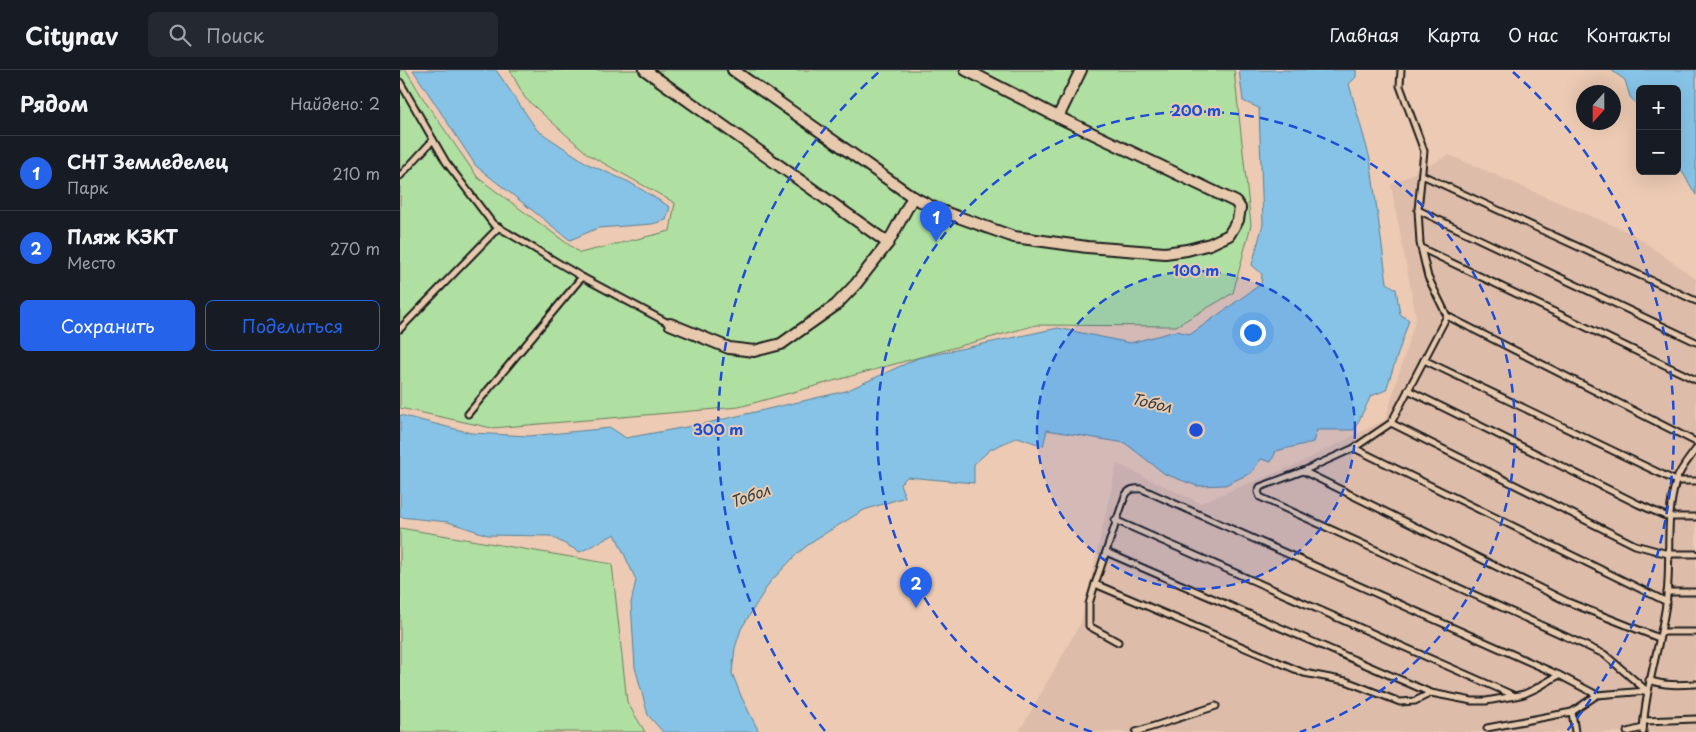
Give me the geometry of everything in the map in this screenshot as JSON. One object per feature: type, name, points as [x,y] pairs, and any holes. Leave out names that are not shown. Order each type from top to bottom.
[{"type":"street","points":[[645,70],[888,243]]},
{"type":"street","points":[[733,70],[913,197],[936,209],[1014,237],[1087,248],[1165,253],[1187,250],[1219,240],[1229,235],[1234,228],[1240,208],[1236,202],[1058,117],[966,70]]},
{"type":"street","points":[[1058,117],[1081,70]]},
{"type":"street","points":[[670,324],[729,348],[754,350],[781,344],[836,305],[856,284],[888,243],[913,197]]},
{"type":"lane","points":[[1401,70],[1400,86],[1424,150],[1418,210],[1421,248],[1428,277],[1447,316],[1696,442]]},
{"type":"lane","points":[[400,82],[446,162],[493,224],[582,277],[670,324]]},
{"type":"lane","points":[[400,176],[434,140]]},
{"type":"lane","points":[[1422,175],[1696,302]]},
{"type":"lane","points":[[1418,210],[1696,342]]},
{"type":"lane","points":[[400,329],[499,227]]},
{"type":"lane","points":[[1421,248],[1696,380]]},
{"type":"lane","points":[[468,414],[582,277]]},
{"type":"lane","points":[[1447,316],[1391,423],[1354,448],[1303,471],[1260,487],[1258,492],[1260,497],[1604,654],[1647,691]]},
{"type":"lane","points":[[1424,360],[1676,481],[1696,481]]},
{"type":"lane","points":[[1408,390],[1638,504],[1668,517],[1696,517]]},
{"type":"lane","points":[[1391,423],[1635,545],[1668,554],[1696,554]]},
{"type":"lane","points":[[1354,448],[1667,602]]},
{"type":"lane","points":[[1627,732],[1643,730],[1649,680],[1662,632],[1667,602],[1668,517],[1680,471],[1696,449]]},
{"type":"lane","points":[[1303,471],[1568,602],[1659,638]]},
{"type":"lane","points":[[1118,642],[1089,626],[1089,604],[1115,520],[1127,492],[1136,488],[1142,489],[1559,675],[1597,695]]},
{"type":"lane","points":[[1115,520],[1515,696]]},
{"type":"lane","points":[[1106,552],[1432,693],[1472,701],[1486,701],[1524,694],[1559,675]]},
{"type":"lane","points":[[1095,584],[1304,673],[1346,681],[1400,702],[1415,701],[1432,693]]},
{"type":"lane","points":[[1667,592],[1696,592]]},
{"type":"lane","points":[[1662,632],[1696,632]]},
{"type":"lane","points":[[1649,680],[1671,685],[1696,684]]},
{"type":"lane","points":[[1486,728],[1572,712],[1597,695],[1647,691]]},
{"type":"lane","points":[[1136,732],[1216,706]]},
{"type":"lane","points":[[1572,712],[1575,732]]},
{"type":"lane","points":[[1644,721],[1696,719]]},
{"type":"shaded area","points":[[1449,155],[1633,234],[1696,279],[1696,732],[1019,732],[1081,622],[1117,464],[1200,503],[1300,463],[1385,420],[1416,317],[1391,185]]},
{"type":"green space","points":[[400,70],[406,70],[424,100],[478,178],[580,253],[670,231],[675,203],[589,155],[525,98],[510,70],[1234,70],[1251,225],[1233,293],[1176,326],[1036,325],[739,407],[492,428],[400,408]]},
{"type":"green space","points":[[400,528],[612,564],[627,702],[645,732],[400,732]]},
{"type":"water","points":[[413,70],[496,70],[537,130],[588,164],[629,182],[670,207],[666,220],[652,224],[598,228],[570,240],[476,166]]},
{"type":"water","name":"Тобол","points":[[1239,70],[1356,70],[1356,77],[1349,84],[1370,159],[1387,283],[1396,289],[1400,314],[1409,320],[1386,390],[1371,396],[1354,430],[1317,430],[1313,442],[1276,451],[1271,462],[1261,459],[1251,473],[1225,485],[1197,486],[1165,474],[1125,443],[1047,430],[1043,446],[1018,437],[991,449],[974,464],[974,483],[907,477],[900,484],[905,497],[864,510],[814,540],[798,553],[770,582],[741,629],[735,648],[732,673],[759,732],[663,732],[648,715],[635,667],[631,603],[636,580],[615,534],[580,552],[550,536],[488,535],[448,522],[400,517],[400,415],[471,433],[529,436],[611,428],[626,438],[703,424],[846,391],[918,358],[1058,328],[1130,343],[1176,331],[1191,334],[1261,284],[1262,274],[1252,265],[1263,224],[1259,108],[1243,101]]},
{"type":"water","points":[[1611,70],[1696,70],[1696,195],[1681,170],[1681,85],[1636,85],[1636,104],[1630,97],[1625,80]]},
{"type":"place","name":"СНТ Земледелец","points":[[936,242]]},
{"type":"place","name":"Пляж КЗКТ","points":[[916,608]]}]
